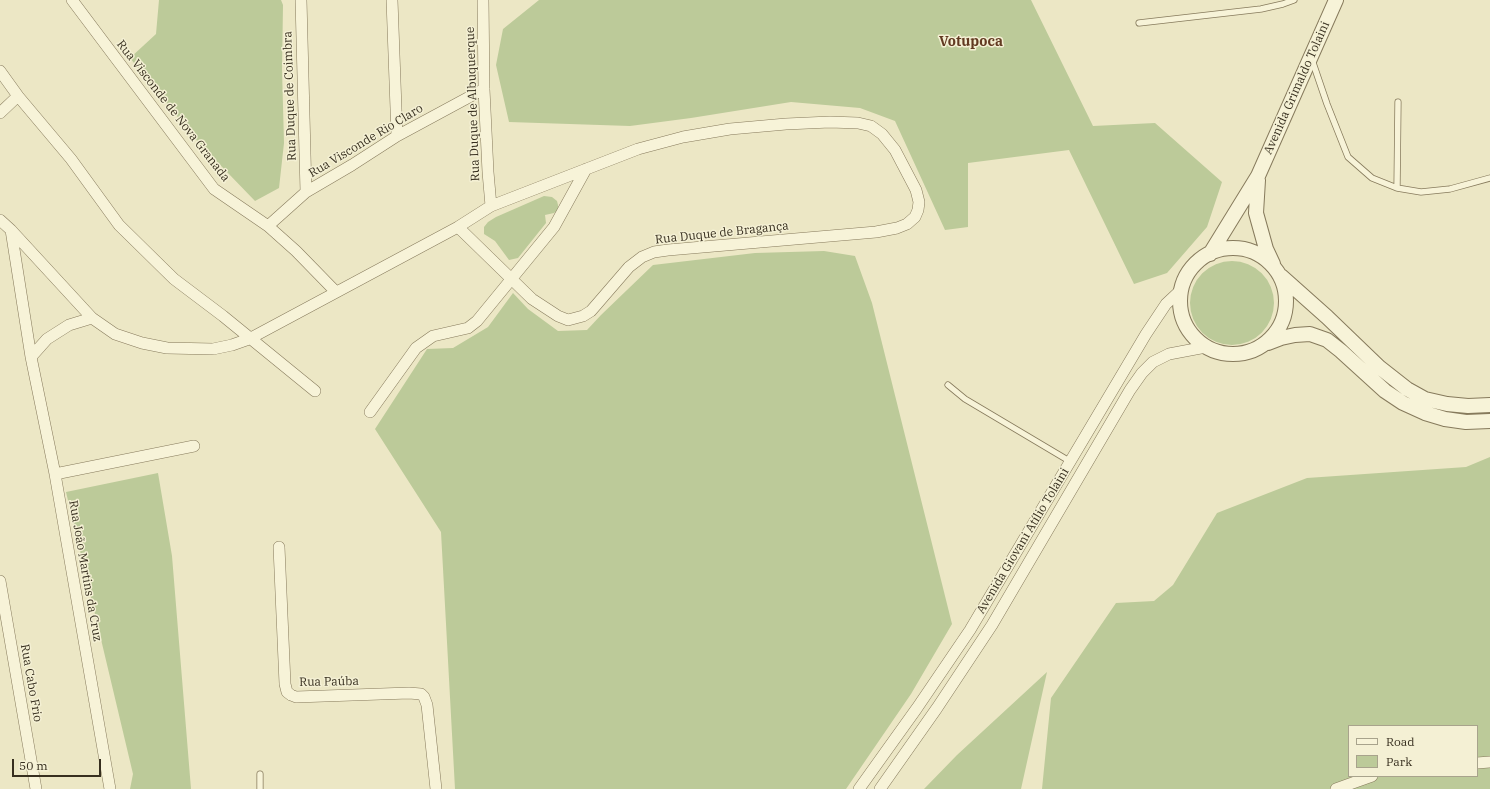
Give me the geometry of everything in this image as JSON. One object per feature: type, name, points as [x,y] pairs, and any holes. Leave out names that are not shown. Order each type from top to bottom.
[{"type":"street","name":"Rua Visconde de Nova Granada","points":[[72,0],[214,188],[268,226],[296,251],[336,292]]},
{"type":"street","name":"Rua Duque de Coimbra","points":[[301,0],[306,192]]},
{"type":"street","points":[[392,0],[397,136]]},
{"type":"street","name":"Rua Duque de Albuquerque","points":[[483,0],[484,89],[491,206]]},
{"type":"street","name":"Avenida Grimaldo Tolaini","points":[[1210,254],[1258,176],[1336,0]]},
{"type":"street","points":[[0,71],[18,96],[71,159],[120,224],[174,279],[223,316],[315,391]]},
{"type":"street","name":"Rua Visconde Rio Claro","points":[[268,226],[306,192],[397,136],[484,89]]},
{"type":"street","points":[[0,113],[18,96]]},
{"type":"street","name":"Rua Duque de Bragança","points":[[458,227],[532,299],[558,316],[568,320],[576,319],[591,311],[629,267],[642,257],[654,252],[876,232],[897,228],[907,224],[918,210],[919,202],[916,190],[895,150],[882,134],[871,126],[858,123],[830,122],[786,124],[730,129],[683,137],[638,149],[586,169]]},
{"type":"street","points":[[0,220],[92,318],[114,334],[142,344],[167,348],[213,349],[250,339],[458,227],[491,206],[586,169]]},
{"type":"street","points":[[370,412],[416,348],[433,336],[468,328],[477,321],[554,227],[586,169]]},
{"type":"street","name":"Avenida Grimaldo Tolaini","points":[[1258,176],[1256,213],[1264,243],[1276,270]]},
{"type":"street","name":"Rua João Martins da Cruz","points":[[11,230],[31,357],[54,474],[110,789]]},
{"type":"street","points":[[1490,405],[1468,406],[1447,404],[1425,399],[1407,389],[1379,367],[1263,257],[1251,251],[1237,248],[1223,249],[1210,254],[1200,260],[1185,279],[1180,306],[1184,323],[1193,336],[1206,347],[1220,353],[1235,354],[1250,352],[1281,338],[1310,334],[1327,340],[1385,391],[1403,403],[1425,413],[1445,419],[1466,422],[1490,421]]},
{"type":"street","points":[[1264,345],[1275,335],[1282,324],[1286,311],[1287,298],[1284,285],[1276,270]]},
{"type":"street","name":"Avenida Giovani Atílio Tolaini","points":[[859,789],[970,630],[1146,334],[1166,304],[1182,290]]},
{"type":"street","points":[[31,357],[47,339],[68,325],[92,318]]},
{"type":"street","name":"Avenida Giovani Atílio Tolaini","points":[[880,789],[937,708],[992,625],[1130,390],[1142,373],[1153,362],[1169,354],[1206,347]]},
{"type":"street","points":[[54,474],[194,446]]},
{"type":"street","name":"Rua Paúba","points":[[279,547],[287,692],[296,697],[409,693],[421,694],[424,696],[427,705],[436,789]]},
{"type":"street","name":"Rua Cabo Frio","points":[[0,581],[36,789]]},
{"type":"street","points":[[1478,763],[1490,762]]},
{"type":"street","points":[[1336,789],[1369,777]]},
{"type":"lane","points":[[1139,23],[1261,9],[1294,0]]},
{"type":"lane","points":[[1311,58],[1348,157],[1372,178],[1398,188],[1421,192],[1450,189],[1490,178]]},
{"type":"lane","points":[[1398,102],[1398,188]]},
{"type":"lane","points":[[948,385],[965,399],[1071,462]]},
{"type":"lane","points":[[260,774],[260,789]]},
{"type":"green space","points":[[159,0],[281,0],[283,5],[282,69],[284,143],[279,188],[255,201],[198,142],[130,58],[156,34]]},
{"type":"green space","points":[[539,0],[1031,0],[1093,126],[1155,123],[1222,182],[1207,227],[1167,273],[1134,284],[1069,150],[968,163],[968,227],[945,230],[895,121],[860,108],[791,102],[630,126],[509,122],[496,65],[503,29]]},
{"type":"green space","points":[[544,196],[552,197],[557,201],[558,210],[554,213],[545,215],[546,223],[518,258],[509,260],[495,241],[484,234],[484,227],[488,222],[496,217]]},
{"type":"green space","points":[[824,251],[855,256],[872,303],[952,624],[911,694],[846,789],[455,789],[441,532],[375,429],[427,349],[453,348],[488,327],[513,293],[528,309],[558,331],[587,330],[653,265],[755,253]]},
{"type":"green space","points":[[1232,261],[1240,262],[1255,268],[1267,280],[1273,295],[1273,311],[1267,326],[1255,338],[1240,344],[1232,345],[1224,344],[1209,338],[1197,326],[1191,311],[1190,303],[1191,295],[1197,280],[1209,268],[1224,262]]},
{"type":"green space","points":[[1490,457],[1490,789],[1042,789],[1051,698],[1116,603],[1154,601],[1173,585],[1217,513],[1307,478],[1466,467]]},
{"type":"green space","points":[[158,473],[172,556],[191,789],[130,789],[133,774],[66,492]]},
{"type":"green space","points":[[1047,672],[1021,789],[924,789],[957,755]]},
{"type":"district","name":"Votupoca","points":[[971,42]]}]
